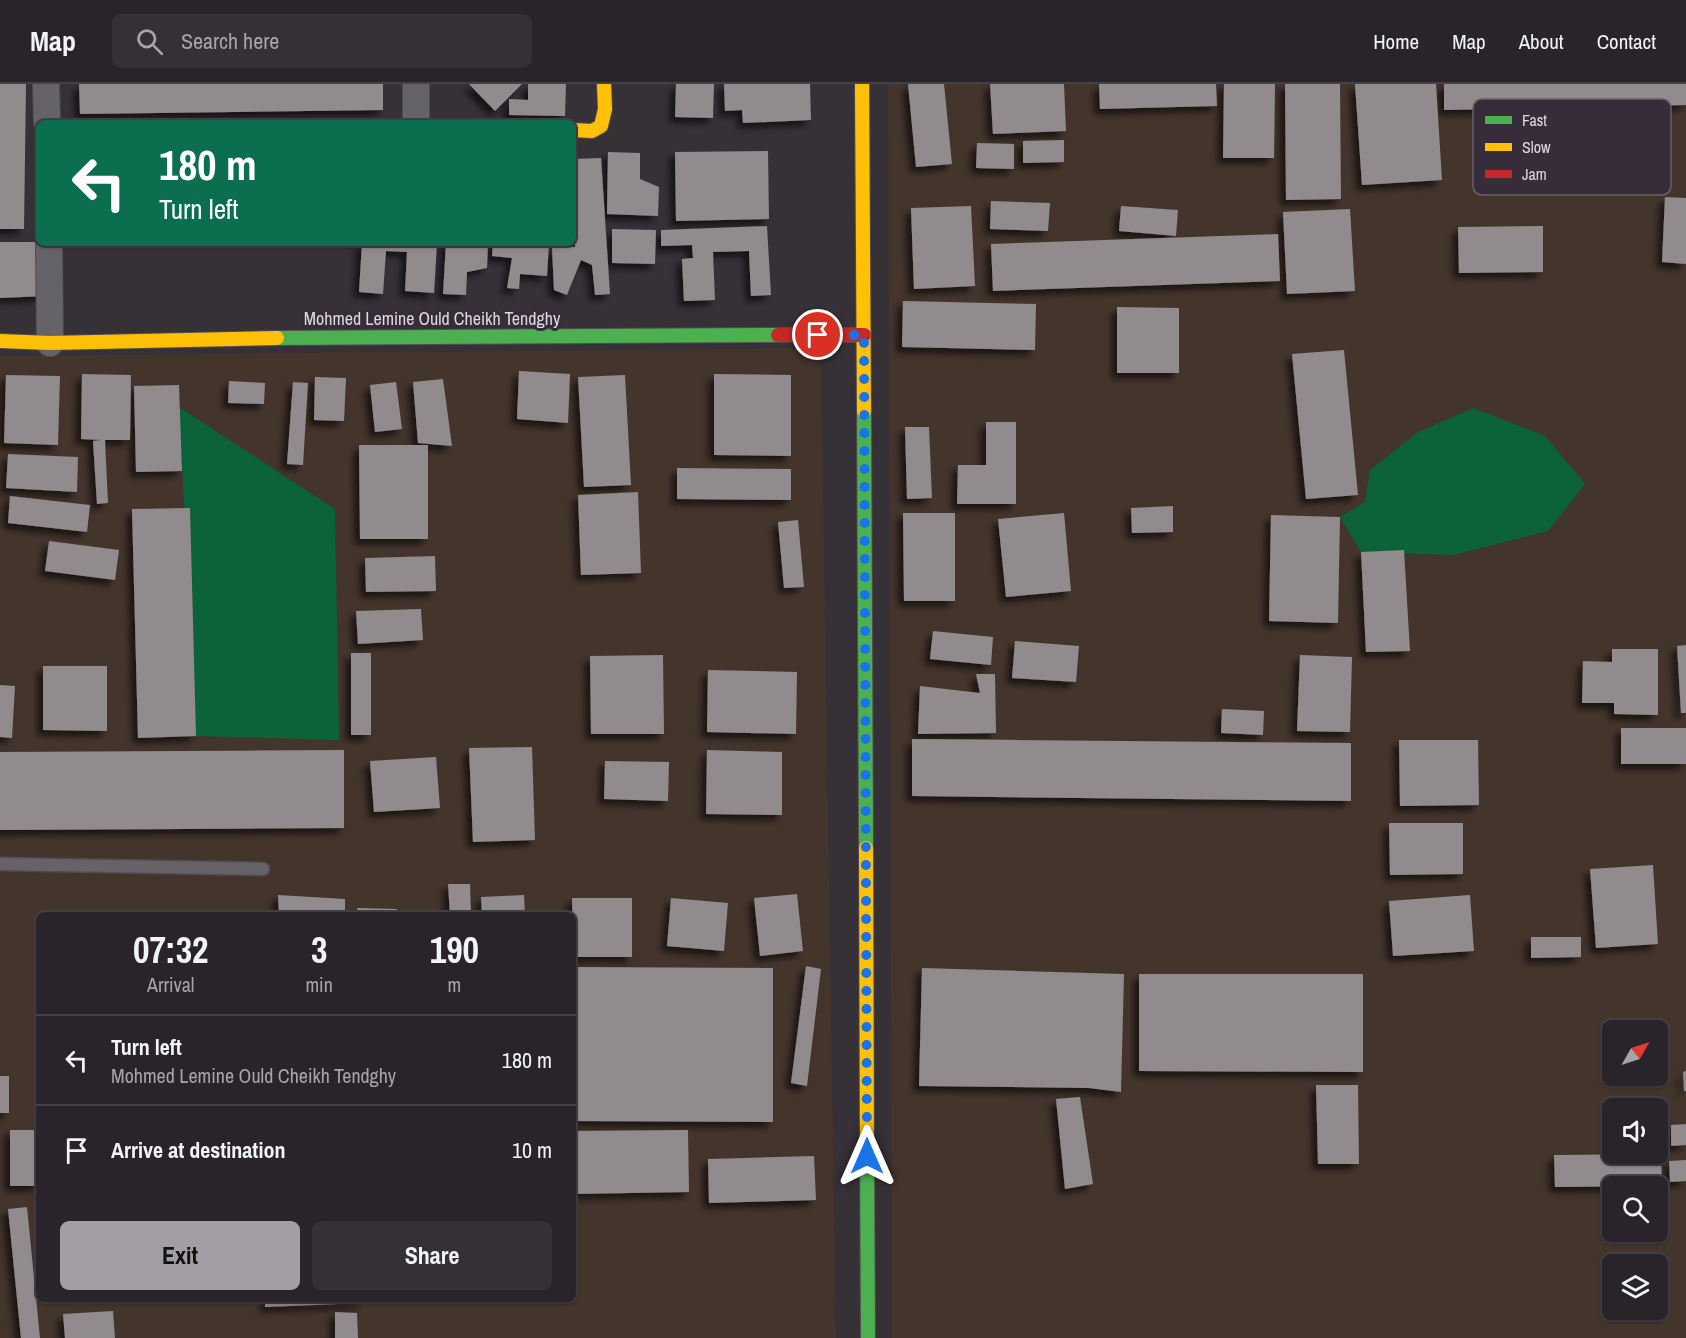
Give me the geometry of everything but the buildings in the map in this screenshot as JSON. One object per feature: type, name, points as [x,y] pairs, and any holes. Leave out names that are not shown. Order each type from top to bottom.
[{"type":"street","points":[[46,84],[47,120]]},
{"type":"street","points":[[416,120],[417,84]]},
{"type":"street","points":[[576,130],[592,131],[601,126],[605,109],[604,84]]},
{"type":"street","points":[[862,84],[867,1338]]},
{"type":"street","points":[[49,246],[50,343]]},
{"type":"street","name":"Mohmed Lemine Ould Cheikh Tendghy","points":[[0,341],[50,343],[354,336],[864,335]]},
{"type":"lane","points":[[0,864],[263,869]]},
{"type":"shaded area","points":[[888,84],[1686,84],[1686,1338],[892,1338]]},
{"type":"shaded area","points":[[821,348],[836,1338],[0,1338],[0,356]]},
{"type":"green space","points":[[179,407],[335,509],[339,740],[196,736]]},
{"type":"green space","points":[[1473,408],[1545,436],[1585,484],[1548,531],[1454,555],[1361,552],[1340,517],[1365,502],[1370,470],[1418,432]]},
{"type":"traffic: fast","points":[[277,338],[778,335]]},
{"type":"traffic: fast","points":[[864,411],[866,848]]},
{"type":"traffic: fast","points":[[867,1151],[868,1338]]},
{"type":"traffic: slow","points":[[576,130],[592,131],[601,126],[605,109],[604,84]]},
{"type":"traffic: slow","points":[[862,84],[864,411]]},
{"type":"traffic: slow","points":[[0,341],[50,343],[277,338]]},
{"type":"traffic: slow","points":[[866,848],[867,1151]]},
{"type":"traffic: jam","points":[[778,335],[864,335]]},
{"type":"route","points":[[818,335],[864,335],[867,1156]]}]
